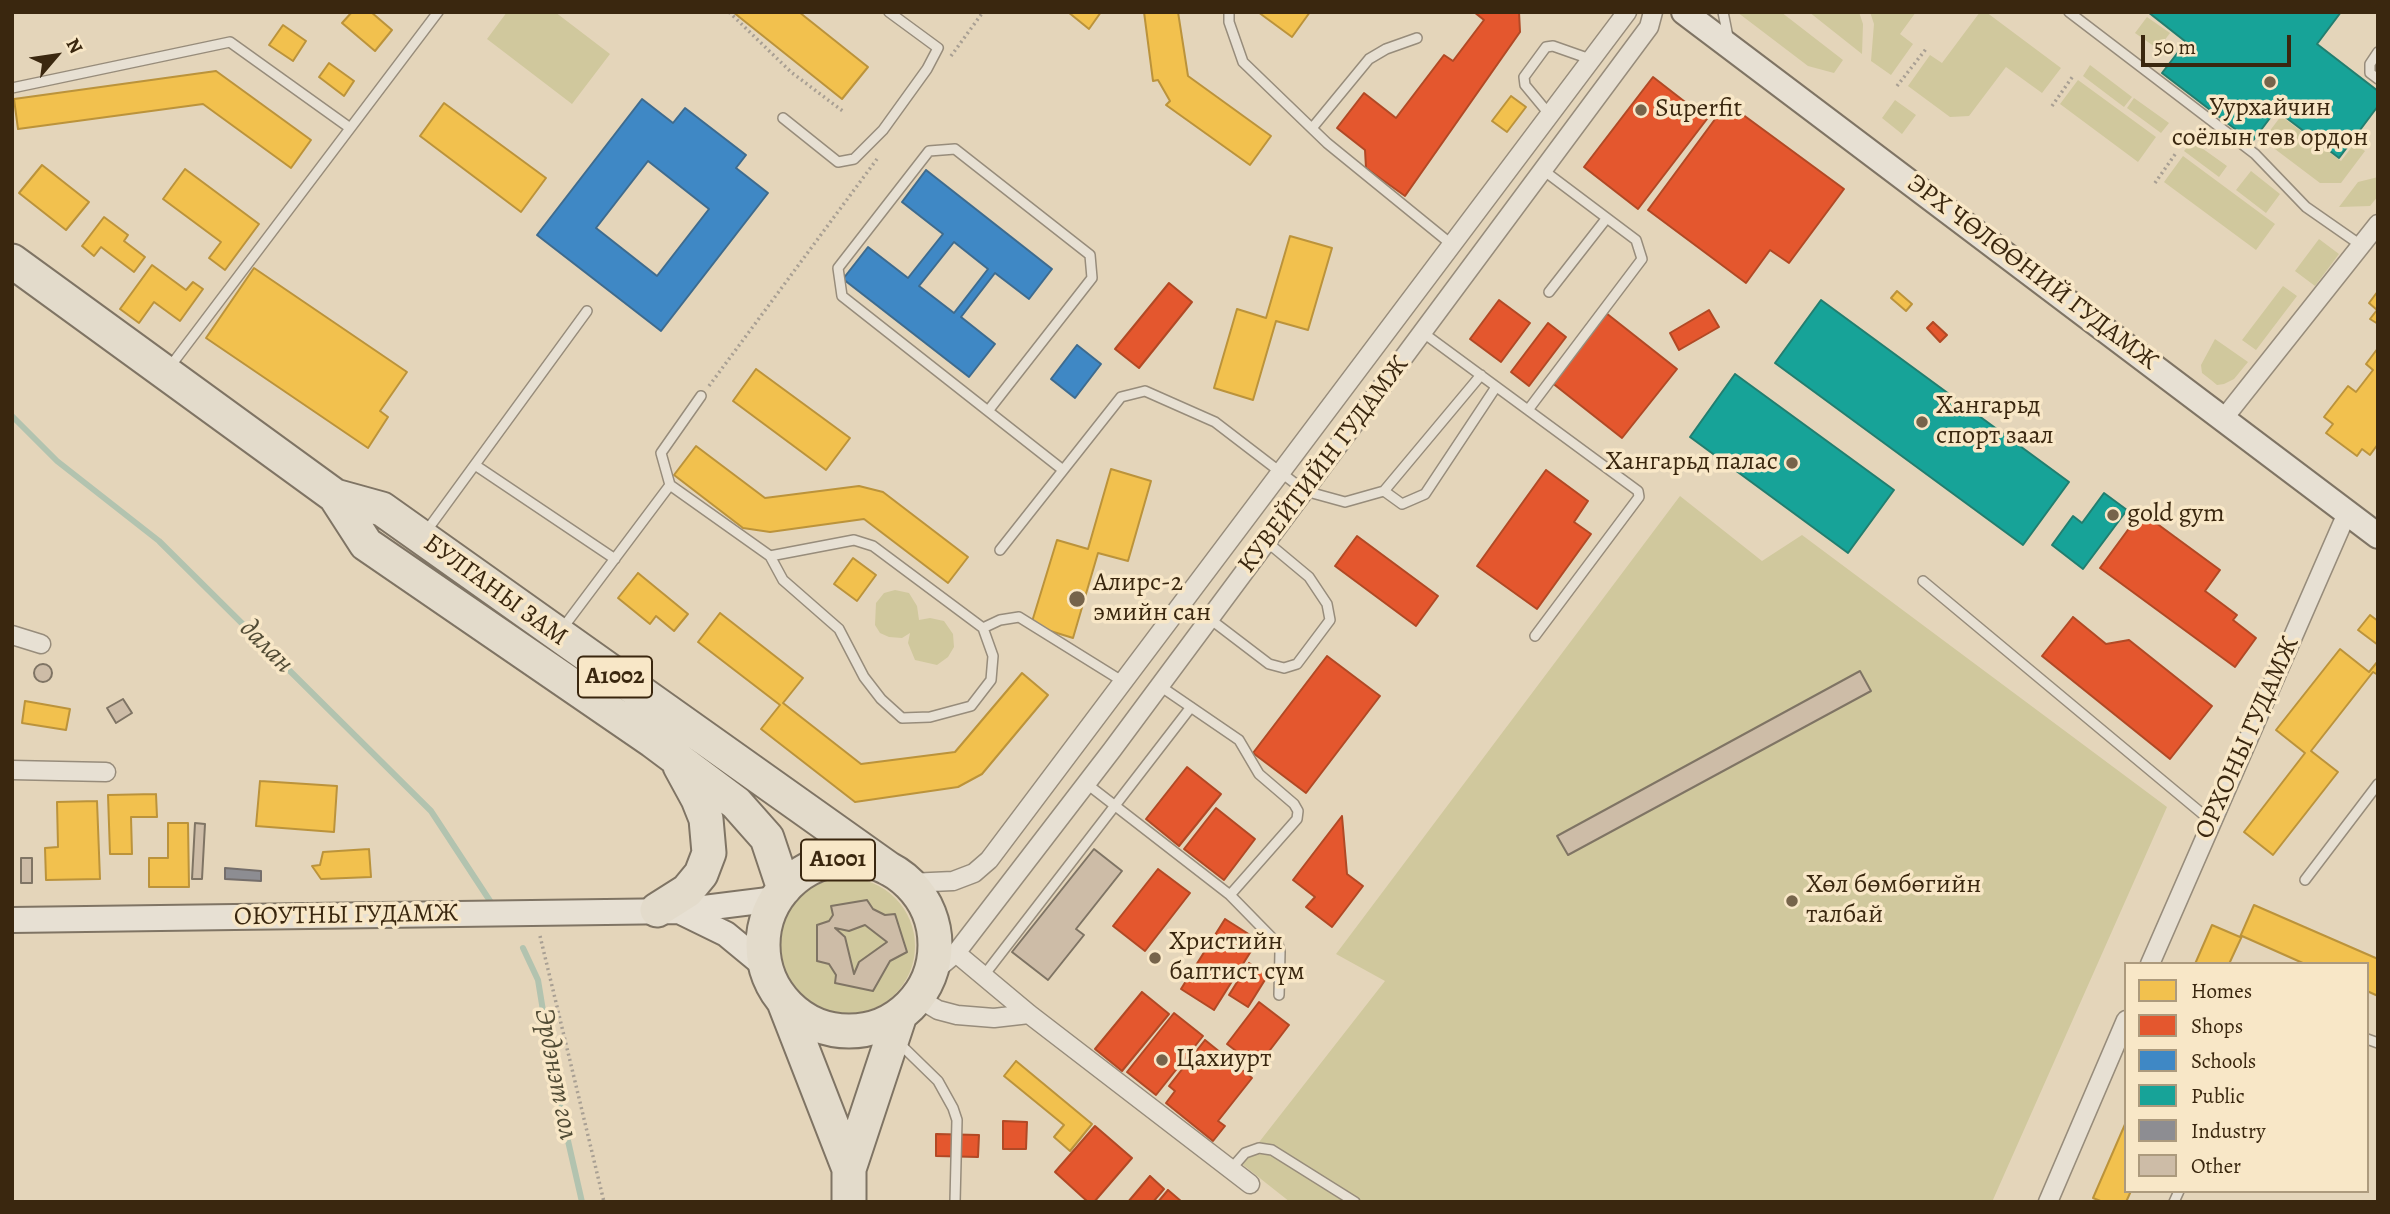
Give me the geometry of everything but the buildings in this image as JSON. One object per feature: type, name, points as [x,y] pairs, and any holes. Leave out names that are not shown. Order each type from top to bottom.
[{"type":"highway","name":"БУЛГАНЫ ЗАМ","points":[[12,261],[335,496],[366,544],[673,756],[736,803],[753,819],[767,838],[780,894]]},
{"type":"highway","name":"БУЛГАНЫ ЗАМ","points":[[335,496],[382,509],[556,636],[899,876]]},
{"type":"highway","points":[[669,911],[701,874],[709,853],[706,820],[698,799],[673,756]]},
{"type":"highway","name":"A1001","points":[[849,1169],[783,1001],[766,967],[763,943],[767,920],[780,894],[802,873],[822,863],[845,859],[868,861],[899,876],[924,903],[933,926],[935,951],[910,1006],[849,1169],[849,1202]]},
{"type":"highway","name":"A1001","points":[[783,1001],[799,1016],[818,1026],[839,1031],[860,1031],[881,1026],[910,1006]]},
{"type":"main road","name":"ЭРХ ЧӨЛӨӨНИЙ ГУДАМЖ","points":[[1684,12],[2378,536]]},
{"type":"main road","name":"ОЮУТНЫ ГУДАМЖ","points":[[12,920],[669,911],[780,894]]},
{"type":"main road","points":[[669,911],[726,934],[766,967]]},
{"type":"street","name":"КУВЕЙТИЙН ГУДАМЖ","points":[[899,876],[953,881],[974,873],[989,860],[1278,472],[1627,12]]},
{"type":"street","name":"КУВЕЙТИЙН ГУДАМЖ","points":[[910,1006],[956,953],[1087,784],[1649,27],[1653,12]]},
{"type":"street","points":[[2224,418],[2378,225]]},
{"type":"street","name":"ОРХОНЫ ГУДАМЖ","points":[[2151,962],[2347,513]]},
{"type":"street","points":[[12,635],[41,644]]},
{"type":"street","points":[[12,770],[106,772]]},
{"type":"street","points":[[956,953],[985,974],[1029,1014],[1250,1184]]},
{"type":"street","points":[[910,1006],[939,1010],[957,1016],[994,1018],[1029,1014]]},
{"type":"street","points":[[2048,1202],[2124,1025]]},
{"type":"lane","points":[[166,371],[438,12]]},
{"type":"lane","points":[[783,118],[838,162],[854,159],[891,120],[928,69],[938,48],[889,12]]},
{"type":"lane","points":[[1228,12],[1243,62],[1313,127],[1327,144],[1451,244]]},
{"type":"lane","points":[[1723,12],[1729,46]]},
{"type":"lane","points":[[2069,12],[2255,154],[2306,208],[2362,246]]},
{"type":"lane","points":[[1313,127],[1369,59],[1386,48],[1417,38]]},
{"type":"lane","points":[[12,88],[230,42],[349,128]]},
{"type":"lane","points":[[1549,114],[1525,85],[1524,77],[1546,47],[1553,46],[1590,59]]},
{"type":"lane","points":[[2378,52],[2370,64],[2370,74],[2378,79]]},
{"type":"lane","points":[[988,411],[1092,278],[1090,255],[956,149],[929,151],[838,268],[842,296],[988,411],[1063,470]]},
{"type":"lane","points":[[1528,410],[1642,259],[1636,240],[1543,170]]},
{"type":"lane","points":[[1549,292],[1606,219]]},
{"type":"lane","points":[[422,538],[587,311]]},
{"type":"lane","points":[[1422,332],[1638,491],[1639,497],[1535,636]]},
{"type":"lane","points":[[1000,550],[1121,397],[1145,391],[1215,422],[1305,491],[1345,502],[1384,491],[1480,375]]},
{"type":"lane","points":[[1384,491],[1402,503],[1425,494],[1496,387]]},
{"type":"lane","points":[[701,396],[661,453],[670,485],[770,556],[783,580],[839,629],[864,677],[881,699],[902,718],[930,717],[971,706],[991,680],[993,656],[983,628],[873,546],[853,541],[770,556]]},
{"type":"lane","points":[[475,466],[615,559]]},
{"type":"lane","points":[[556,636],[670,485]]},
{"type":"lane","points":[[1210,619],[1269,664],[1284,668],[1297,664],[1330,620],[1327,604],[1309,577],[1266,542]]},
{"type":"lane","points":[[1923,581],[2211,821]]},
{"type":"lane","points":[[983,628],[1000,620],[1019,617],[1122,681]]},
{"type":"lane","points":[[1160,686],[1239,740],[1259,774],[1298,811],[1297,819],[1230,895]]},
{"type":"lane","points":[[985,974],[1113,804],[1191,706]]},
{"type":"lane","points":[[1087,784],[1230,895],[1278,944],[1279,995]]},
{"type":"lane","points":[[2305,880],[2378,784]]},
{"type":"lane","points":[[910,1006],[938,1080],[957,1120],[956,1202]]},
{"type":"lane","points":[[1231,1169],[1245,1153],[1259,1148],[1272,1150],[1355,1202]]},
{"type":"path","points":[[729,12],[791,72],[844,112]]},
{"type":"path","points":[[944,66],[983,12]]},
{"type":"path","points":[[1897,86],[1926,49]]},
{"type":"path","points":[[2052,106],[2073,76]]},
{"type":"path","points":[[701,396],[881,152]]},
{"type":"path","points":[[2155,183],[2176,153]]},
{"type":"path","points":[[533,914],[604,1202]]},
{"type":"shaded area","points":[[507,12],[555,12],[610,54],[572,104],[487,39]]},
{"type":"shaded area","points":[[1737,12],[1781,12],[1843,60],[1834,73],[1808,66]]},
{"type":"shaded area","points":[[1809,12],[1859,12],[1863,24],[1862,54]]},
{"type":"shaded area","points":[[1870,12],[1916,12],[1900,34],[1913,44],[1891,75],[1871,61],[1874,24]]},
{"type":"shaded area","points":[[1980,12],[1986,12],[2061,68],[2042,93],[2006,67],[1969,116],[1950,117],[1908,86],[1930,55],[1942,63]]},
{"type":"shaded area","points":[[2147,17],[2170,33],[2158,49],[2135,33]]},
{"type":"shaded area","points":[[2090,65],[2132,97],[2124,107],[2083,76]]},
{"type":"shaded area","points":[[2078,80],[2156,137],[2138,162],[2060,104]]},
{"type":"shaded area","points":[[2134,98],[2169,123],[2161,133],[2127,108]]},
{"type":"shaded area","points":[[1895,100],[1916,115],[1902,134],[1882,118]]},
{"type":"shaded area","points":[[2281,116],[2341,161],[2354,144],[2365,151],[2341,183],[2320,183],[2263,140]]},
{"type":"shaded area","points":[[2192,141],[2227,166],[2219,177],[2184,151]]},
{"type":"shaded area","points":[[2183,156],[2275,224],[2256,250],[2164,182]]},
{"type":"shaded area","points":[[2251,171],[2280,194],[2266,213],[2236,190]]},
{"type":"shaded area","points":[[2378,177],[2378,196],[2370,206],[2339,207],[2358,182]]},
{"type":"shaded area","points":[[2319,239],[2339,254],[2315,286],[2295,271]]},
{"type":"shaded area","points":[[2283,286],[2297,296],[2256,350],[2242,340]]},
{"type":"shaded area","points":[[2215,339],[2248,362],[2234,379],[2217,385],[2202,373],[2201,365]]},
{"type":"shaded area","points":[[1680,496],[1762,561],[1802,535],[2167,807],[1992,1202],[1290,1202],[1242,1164],[1385,981],[1336,954]]},
{"type":"shaded area","points":[[895,590],[909,593],[917,606],[919,620],[930,618],[944,621],[953,634],[954,647],[948,657],[937,665],[915,660],[908,643],[910,633],[902,638],[889,637],[880,633],[875,625],[876,603],[884,593]]},
{"type":"shaded area","points":[[847,878],[873,883],[895,898],[910,920],[915,946],[910,972],[895,994],[873,1009],[847,1014],[821,1009],[799,994],[784,972],[779,946],[784,920],[799,898],[821,883]]},
{"type":"waterway","name":"далан","points":[[12,416],[57,461],[159,541],[431,811],[492,904]]},
{"type":"waterway","name":"Эрдэнэт гол","points":[[523,948],[538,980],[555,1084],[582,1202]]},
{"type":"place","name":"Уурхайчин соёлын төв ордон","points":[[2270,82]]},
{"type":"place","name":"Superfit","points":[[1641,110]]},
{"type":"place","name":"Хангарьд спорт заал","points":[[1922,422]]},
{"type":"place","name":"Хангарьд палас","points":[[1792,463]]},
{"type":"place","name":"gold gym","points":[[2113,515]]},
{"type":"place","name":"Aлирс-2 эмийн сан","points":[[1077,599]]},
{"type":"place","name":"Хөл бөмбөгийн талбай","points":[[1792,901]]},
{"type":"place","name":"Христийн баптист сүм","points":[[1155,958]]},
{"type":"place","name":"Цахиурт","points":[[1162,1060]]}]
